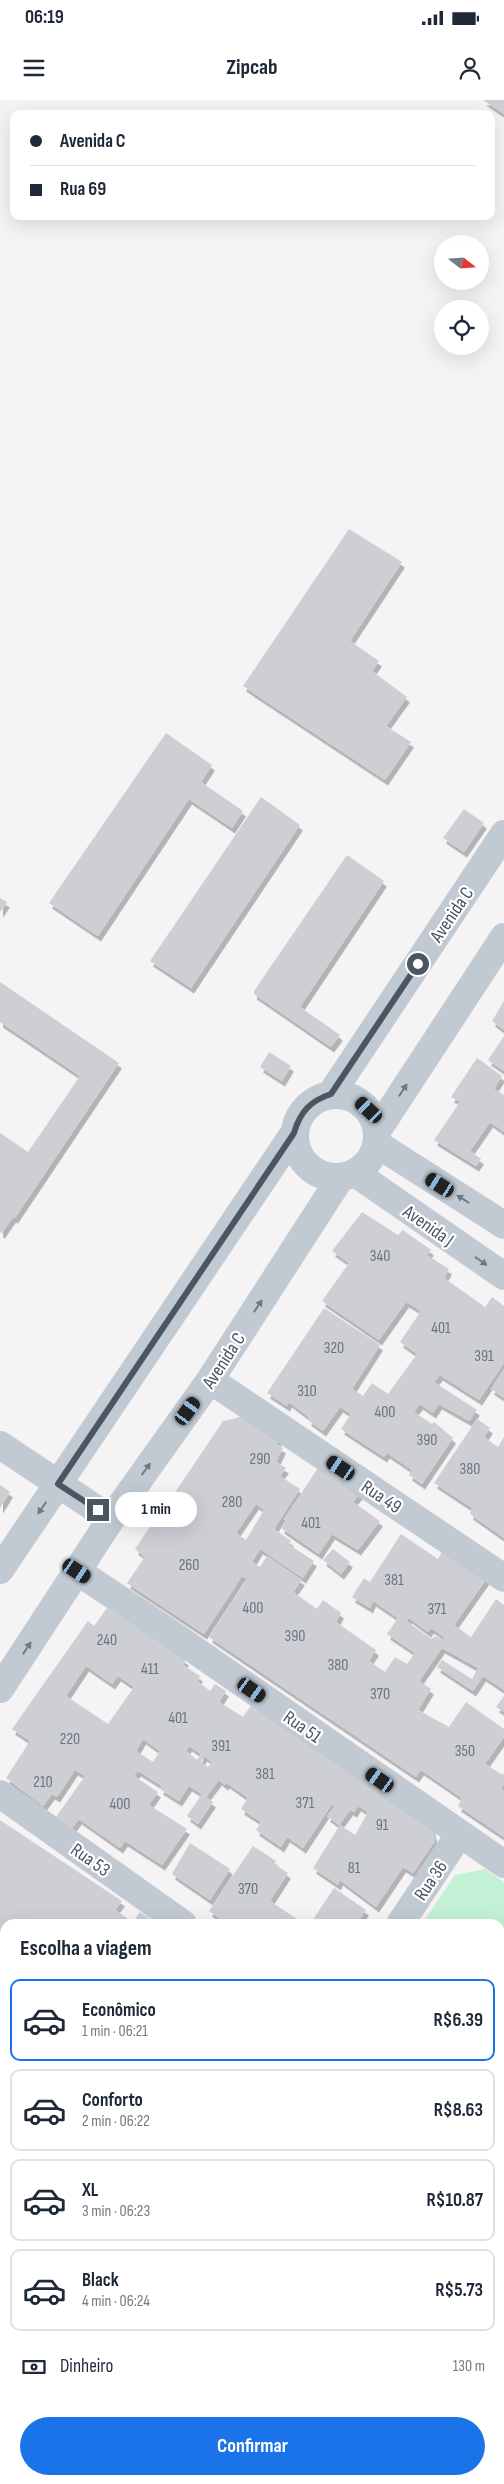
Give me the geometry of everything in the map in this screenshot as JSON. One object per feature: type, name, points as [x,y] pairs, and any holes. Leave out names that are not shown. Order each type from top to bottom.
[{"type":"street","name":"Avenida C","points":[[331,1094],[504,834]]},
{"type":"street","points":[[294,1133],[300,1158],[309,1168],[320,1175],[348,1175],[372,1156],[377,1138],[504,937]]},
{"type":"street","points":[[0,1570],[294,1133],[298,1120],[306,1107],[318,1098],[331,1094],[346,1095],[359,1101],[369,1110],[376,1124],[377,1138]]},
{"type":"street","name":"Avenida J","points":[[377,1138],[504,1225]]},
{"type":"street","name":"Avenida C","points":[[0,1689],[111,1519],[210,1380],[348,1175]]},
{"type":"street","name":"Avenida J","points":[[348,1175],[504,1276]]},
{"type":"street","name":"Rua 49","points":[[210,1380],[504,1578]]},
{"type":"street","points":[[0,1445],[111,1519]]},
{"type":"street","name":"Rua 51","points":[[77,1571],[173,1635],[459,1835],[504,1864]]},
{"type":"street","name":"Rua 53","points":[[0,1794],[176,1919]]},
{"type":"street","name":"Rua 36","points":[[403,1919],[459,1835]]},
{"type":"green space","points":[[485,1869],[504,1882],[504,1919],[425,1919],[455,1875]]},
{"type":"building","points":[[483,100],[504,100],[504,114]]},
{"type":"building","points":[[349,529],[402,562],[350,641],[379,661],[372,671],[407,697],[386,726],[411,742],[385,780],[243,686]]},
{"type":"building","points":[[166,733],[212,765],[201,782],[243,811],[232,828],[189,799],[98,936],[49,903]]},
{"type":"building","points":[[261,797],[300,825],[191,988],[150,961]]},
{"type":"building","points":[[464,809],[484,823],[464,852],[443,838]]},
{"type":"building","points":[[347,855],[384,881],[300,1007],[340,1035],[331,1047],[254,994],[254,991]]},
{"type":"building","points":[[0,898],[7,902],[0,912]]},
{"type":"building","points":[[0,982],[119,1063],[15,1218],[13,1217],[2,1233],[0,1232],[0,1133],[28,1152],[80,1076],[0,1022]]},
{"type":"building","points":[[504,1001],[504,1030],[492,1021]]},
{"type":"building","points":[[504,1036],[504,1071],[488,1060]]},
{"type":"building","points":[[269,1052],[291,1066],[282,1081],[260,1067]]},
{"type":"building","points":[[477,1058],[502,1076],[494,1089],[504,1095],[504,1132],[490,1122],[470,1151],[481,1159],[476,1166],[434,1140],[460,1102],[451,1097]]},
{"type":"building","points":[[362,1212],[398,1235],[403,1230],[431,1250],[427,1255],[449,1269],[444,1278],[485,1307],[492,1297],[504,1306],[504,1363],[479,1400],[440,1375],[434,1382],[477,1410],[469,1421],[439,1404],[433,1413],[420,1404],[414,1412],[432,1424],[434,1422],[453,1438],[422,1484],[409,1475],[412,1470],[387,1453],[384,1457],[341,1429],[351,1414],[340,1407],[323,1431],[289,1402],[287,1406],[267,1393],[324,1308],[380,1345],[352,1389],[363,1396],[372,1383],[388,1394],[417,1354],[400,1342],[421,1311],[406,1302],[379,1340],[322,1301],[349,1263],[332,1251]]},
{"type":"building","points":[[504,1369],[504,1398],[491,1389]]},
{"type":"building","points":[[245,1416],[279,1439],[276,1444],[283,1448],[276,1462],[286,1468],[280,1476],[300,1489],[274,1529],[291,1541],[288,1544],[314,1561],[303,1578],[260,1549],[252,1562],[260,1567],[267,1556],[302,1580],[293,1592],[317,1609],[323,1600],[341,1613],[336,1622],[376,1650],[369,1661],[385,1672],[395,1657],[407,1664],[415,1653],[387,1634],[398,1618],[373,1601],[370,1608],[352,1597],[364,1578],[370,1582],[401,1534],[438,1559],[444,1549],[487,1578],[454,1625],[471,1637],[496,1599],[504,1605],[504,1690],[483,1676],[473,1691],[437,1667],[442,1660],[472,1679],[478,1668],[442,1648],[419,1681],[431,1689],[418,1710],[449,1727],[466,1702],[504,1729],[504,1737],[485,1764],[503,1775],[504,1773],[504,1784],[501,1789],[503,1791],[504,1789],[504,1837],[458,1806],[462,1798],[421,1770],[416,1777],[209,1637],[247,1579],[242,1576],[204,1634],[127,1583],[145,1557],[135,1549],[156,1518],[159,1517],[167,1523],[184,1499],[176,1491],[223,1421]],"holes":[[[256,1504],[264,1510],[246,1540],[236,1533]],[[409,1618],[428,1632],[431,1628],[445,1638],[443,1640],[435,1636],[432,1639],[406,1621]]]},
{"type":"building","points":[[477,1419],[490,1428],[484,1437],[498,1447],[504,1437],[504,1538],[470,1514],[472,1508],[434,1483]]},
{"type":"building","points":[[320,1465],[360,1493],[353,1502],[380,1521],[358,1550],[332,1534],[319,1554],[281,1528],[286,1521],[284,1519]]},
{"type":"building","points":[[0,1485],[10,1492],[0,1508]]},
{"type":"building","points":[[333,1549],[350,1562],[341,1574],[323,1560]]},
{"type":"building","points":[[107,1608],[186,1660],[183,1665],[200,1676],[197,1681],[210,1691],[215,1684],[226,1691],[219,1702],[243,1717],[252,1704],[431,1824],[435,1841],[413,1873],[403,1867],[376,1907],[340,1880],[338,1885],[313,1868],[340,1825],[355,1835],[368,1812],[358,1806],[354,1812],[350,1810],[339,1825],[327,1816],[335,1806],[332,1804],[303,1848],[287,1837],[281,1847],[256,1830],[261,1822],[241,1809],[248,1798],[227,1783],[225,1785],[219,1780],[206,1797],[213,1802],[198,1824],[187,1816],[202,1794],[189,1786],[179,1801],[160,1789],[162,1786],[138,1771],[134,1776],[158,1792],[149,1805],[187,1829],[162,1865],[125,1841],[120,1848],[79,1819],[72,1828],[56,1817],[85,1776],[75,1770],[57,1797],[52,1794],[43,1806],[6,1778],[30,1741],[12,1729],[88,1621],[94,1626]],"holes":[[[86,1666],[112,1684],[118,1676],[134,1687],[108,1724],[66,1696]],[[143,1739],[160,1751],[153,1762],[136,1751]],[[189,1746],[201,1754],[197,1760],[186,1751]],[[204,1756],[212,1762],[208,1767],[201,1762]]]},
{"type":"building","points":[[504,1696],[504,1712],[496,1707]]},
{"type":"building","points":[[0,1820],[122,1901],[115,1910],[128,1919],[0,1919]]},
{"type":"building","points":[[190,1843],[230,1869],[210,1900],[172,1874]]},
{"type":"building","points":[[253,1846],[276,1861],[274,1864],[288,1873],[270,1901],[291,1915],[288,1919],[221,1919],[209,1911]]},
{"type":"building","points":[[334,1888],[366,1910],[360,1919],[313,1919]]},
{"type":"building","points":[[140,1912],[150,1919],[135,1919]]},
{"type":"building","points":[[291,1915],[297,1919],[288,1919]]},
{"type":"route","points":[[98,1510],[58,1484],[294,1133],[298,1120],[306,1107],[318,1098],[331,1094],[418,964]]}]
